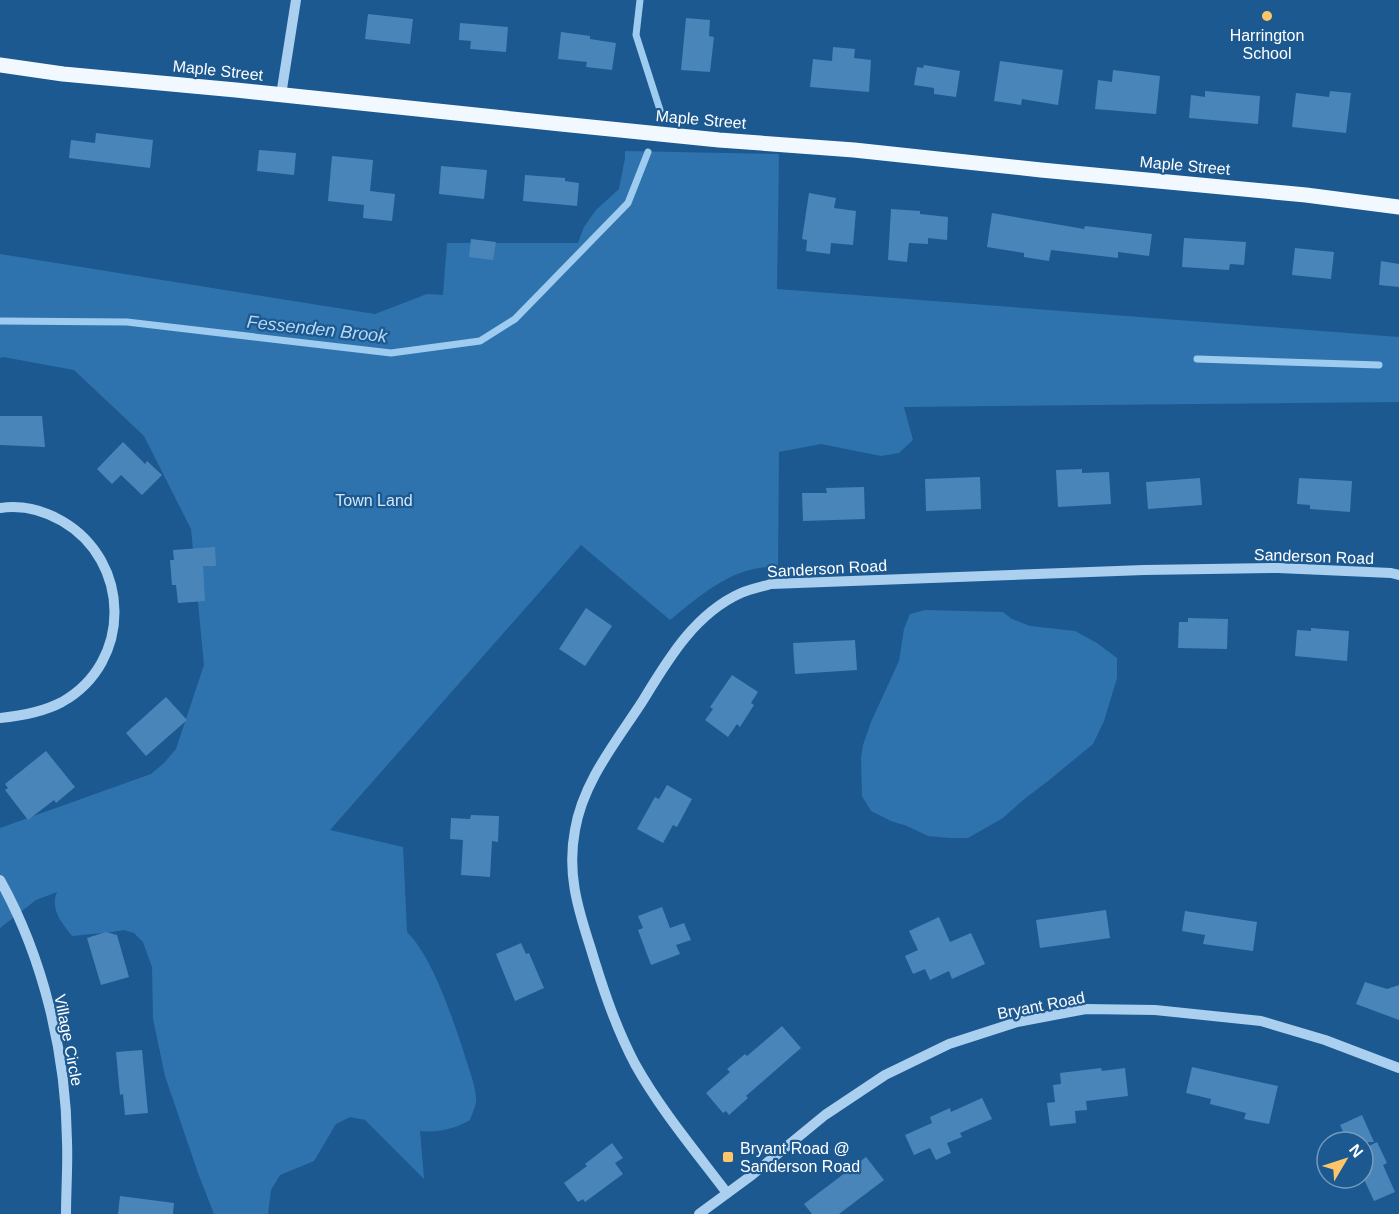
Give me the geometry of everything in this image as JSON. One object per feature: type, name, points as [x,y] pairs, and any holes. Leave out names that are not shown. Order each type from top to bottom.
[{"type":"main road","name":"Maple Street","points":[[0,65],[63,74],[719,140],[854,150],[1306,195],[1399,207]]},
{"type":"street","points":[[281,95],[296,0]]},
{"type":"street","points":[[0,508],[30,508],[52,515],[72,527],[90,543],[103,562],[111,583],[115,606],[113,630],[107,652],[95,672],[80,689],[62,702],[42,710],[0,718]]},
{"type":"street","name":"Sanderson Road","points":[[728,1193],[654,1094],[636,1066],[607,1000],[580,916],[572,880],[575,830],[591,781],[670,657],[701,621],[718,606],[741,593],[771,584],[1144,570],[1278,568],[1399,575]]},
{"type":"street","name":"Village Circle","points":[[0,880],[23,928],[36,964],[55,1034],[65,1102],[66,1214]]},
{"type":"street","name":"Bryant Road","points":[[699,1214],[825,1115],[885,1074],[950,1044],[1017,1022],[1086,1009],[1155,1010],[1251,1019],[1325,1040],[1399,1068]]},
{"type":"green space","name":"Town Land","points":[[625,151],[779,154],[777,289],[1399,337],[1399,402],[904,407],[913,440],[899,453],[881,456],[821,444],[779,452],[778,566],[757,568],[730,577],[699,597],[670,620],[581,545],[330,830],[403,847],[407,932],[425,957],[448,1006],[475,1092],[476,1103],[470,1120],[446,1130],[420,1131],[424,1179],[365,1120],[350,1117],[336,1124],[314,1161],[280,1175],[271,1190],[268,1214],[214,1214],[165,1076],[153,1019],[152,967],[143,942],[134,933],[124,930],[72,936],[56,910],[57,892],[36,900],[0,928],[0,828],[151,774],[176,749],[204,665],[191,529],[144,436],[74,370],[0,358],[0,254],[375,314],[427,294],[443,295],[447,243],[578,243],[584,227],[596,210],[619,189]]},
{"type":"green space","points":[[925,610],[1003,612],[1012,619],[1030,626],[1075,631],[1097,643],[1117,658],[1117,678],[1104,721],[1093,744],[1003,818],[968,838],[928,836],[871,811],[862,796],[863,745],[899,661],[904,629],[910,614]]},
{"type":"building","points":[[368,14],[413,19],[410,44],[365,39]]},
{"type":"building","points":[[686,18],[710,20],[709,36],[714,37],[710,72],[681,70]]},
{"type":"building","points":[[460,23],[508,27],[506,52],[470,49],[471,41],[459,40]]},
{"type":"building","points":[[561,32],[616,43],[612,70],[586,67],[587,62],[558,59]]},
{"type":"building","points":[[833,47],[855,49],[854,58],[871,60],[869,92],[810,87],[813,59],[832,61]]},
{"type":"building","points":[[1000,61],[1063,70],[1058,105],[1022,99],[1021,105],[994,101]]},
{"type":"building","points":[[924,65],[960,71],[956,97],[934,94],[934,88],[914,85],[917,67],[923,68]]},
{"type":"building","points":[[1113,70],[1160,76],[1156,114],[1095,109],[1098,80],[1112,82]]},
{"type":"building","points":[[1205,91],[1260,96],[1258,124],[1189,118],[1191,95],[1205,97]]},
{"type":"building","points":[[1330,91],[1351,93],[1346,133],[1292,127],[1296,93],[1329,97]]},
{"type":"building","points":[[96,133],[153,140],[150,168],[69,158],[71,140],[95,143]]},
{"type":"building","points":[[259,150],[296,153],[294,175],[257,171]]},
{"type":"building","points":[[332,156],[373,160],[370,191],[395,194],[392,221],[363,218],[364,205],[328,201]]},
{"type":"building","points":[[441,166],[487,170],[484,199],[439,194]]},
{"type":"building","points":[[525,175],[565,178],[565,181],[579,183],[577,206],[523,201]]},
{"type":"building","points":[[809,193],[836,198],[834,208],[856,211],[853,245],[831,243],[830,254],[806,251],[807,240],[802,239]]},
{"type":"building","points":[[891,209],[920,211],[920,214],[948,217],[947,240],[928,238],[928,244],[909,243],[907,262],[888,260]]},
{"type":"building","points":[[992,213],[1084,229],[1085,226],[1152,234],[1149,256],[1118,252],[1118,258],[1051,250],[1049,261],[1024,257],[1024,253],[987,247]]},
{"type":"building","points":[[1184,238],[1246,242],[1244,265],[1230,264],[1229,270],[1182,267]]},
{"type":"building","points":[[471,239],[496,242],[493,260],[469,257]]},
{"type":"building","points":[[1295,248],[1334,252],[1331,279],[1292,275]]},
{"type":"building","points":[[1381,261],[1399,264],[1399,287],[1379,285]]},
{"type":"building","points":[[0,416],[42,416],[45,447],[0,445]]},
{"type":"building","points":[[123,442],[145,464],[147,461],[162,475],[142,495],[121,475],[112,484],[97,469]]},
{"type":"building","points":[[1082,469],[1082,473],[1109,472],[1111,504],[1058,507],[1056,470]]},
{"type":"building","points":[[980,477],[981,509],[926,511],[925,479]]},
{"type":"building","points":[[1200,478],[1202,505],[1148,509],[1146,482]]},
{"type":"building","points":[[1299,478],[1352,481],[1350,512],[1310,509],[1310,505],[1297,504]]},
{"type":"building","points":[[864,487],[865,519],[803,521],[802,493],[827,493],[826,488]]},
{"type":"building","points":[[215,547],[216,566],[203,566],[205,601],[178,603],[176,585],[172,585],[170,560],[174,560],[173,550]]},
{"type":"building","points":[[586,608],[612,626],[585,666],[559,649]]},
{"type":"building","points":[[1188,618],[1228,619],[1227,649],[1178,648],[1179,622],[1188,622]]},
{"type":"building","points":[[1311,628],[1349,631],[1347,661],[1295,656],[1297,630],[1311,631]]},
{"type":"building","points":[[855,640],[857,670],[795,674],[793,643]]},
{"type":"building","points":[[732,675],[758,692],[751,703],[754,705],[740,727],[737,724],[728,737],[705,720],[713,709],[710,707]]},
{"type":"building","points":[[166,697],[187,720],[146,756],[126,733]]},
{"type":"building","points":[[46,751],[75,787],[56,803],[54,800],[28,820],[5,790],[8,788],[5,784]]},
{"type":"building","points":[[667,785],[692,799],[677,827],[673,825],[663,843],[637,829],[655,797],[659,799]]},
{"type":"building","points":[[471,815],[499,816],[498,842],[492,841],[490,877],[461,875],[463,840],[450,839],[451,818],[470,819]]},
{"type":"building","points":[[662,907],[670,928],[684,923],[691,940],[676,945],[680,954],[651,965],[638,930],[643,928],[638,916]]},
{"type":"building","points":[[1106,910],[1110,938],[1040,948],[1036,920]]},
{"type":"building","points":[[1185,911],[1257,922],[1253,951],[1203,944],[1205,935],[1182,931]]},
{"type":"building","points":[[939,917],[950,942],[971,933],[985,964],[952,979],[949,971],[930,980],[925,969],[913,974],[905,956],[918,950],[909,931]]},
{"type":"building","points":[[106,932],[117,935],[129,977],[101,985],[87,938]]},
{"type":"building","points":[[521,943],[526,954],[529,953],[544,988],[515,1001],[496,954]]},
{"type":"building","points":[[1365,982],[1387,989],[1399,985],[1399,1020],[1356,1004]]},
{"type":"building","points":[[782,1026],[801,1048],[746,1096],[748,1098],[729,1115],[726,1111],[723,1113],[706,1093],[730,1072],[727,1069],[745,1054],[747,1056]]},
{"type":"building","points":[[142,1050],[148,1113],[125,1115],[123,1094],[120,1095],[116,1052]]},
{"type":"building","points":[[1192,1067],[1278,1086],[1269,1124],[1244,1119],[1246,1113],[1210,1104],[1211,1099],[1186,1093]]},
{"type":"building","points":[[1101,1068],[1102,1071],[1125,1068],[1128,1096],[1086,1101],[1087,1110],[1075,1111],[1076,1123],[1050,1126],[1047,1103],[1055,1102],[1053,1085],[1061,1084],[1060,1073]]},
{"type":"building","points":[[982,1098],[992,1119],[960,1133],[962,1137],[947,1143],[951,1153],[936,1160],[930,1148],[914,1155],[905,1135],[932,1123],[930,1117],[950,1108],[951,1112]]},
{"type":"building","points":[[1362,1115],[1369,1130],[1342,1130],[1340,1125]]},
{"type":"building","points":[[1377,1142],[1387,1163],[1383,1165],[1395,1192],[1374,1201],[1369,1190],[1375,1190],[1375,1143]]},
{"type":"building","points":[[612,1143],[623,1158],[615,1163],[623,1174],[585,1202],[583,1199],[578,1202],[564,1183]]},
{"type":"building","points":[[866,1157],[884,1180],[839,1214],[812,1214],[804,1204]]},
{"type":"building","points":[[120,1196],[174,1203],[173,1214],[118,1214]]},
{"type":"waterway","name":"Fessenden Brook","points":[[640,0],[636,35],[660,110]]},
{"type":"waterway","name":"Fessenden Brook","points":[[0,321],[127,322],[391,353],[480,341],[515,319],[628,203],[648,152]]},
{"type":"waterway","points":[[1197,359],[1379,365]]},
{"type":"place","name":"Harrington School","points":[[1267,16]]},
{"type":"place","name":"Bryant Road @ Sanderson Road","points":[[728,1157]]}]
